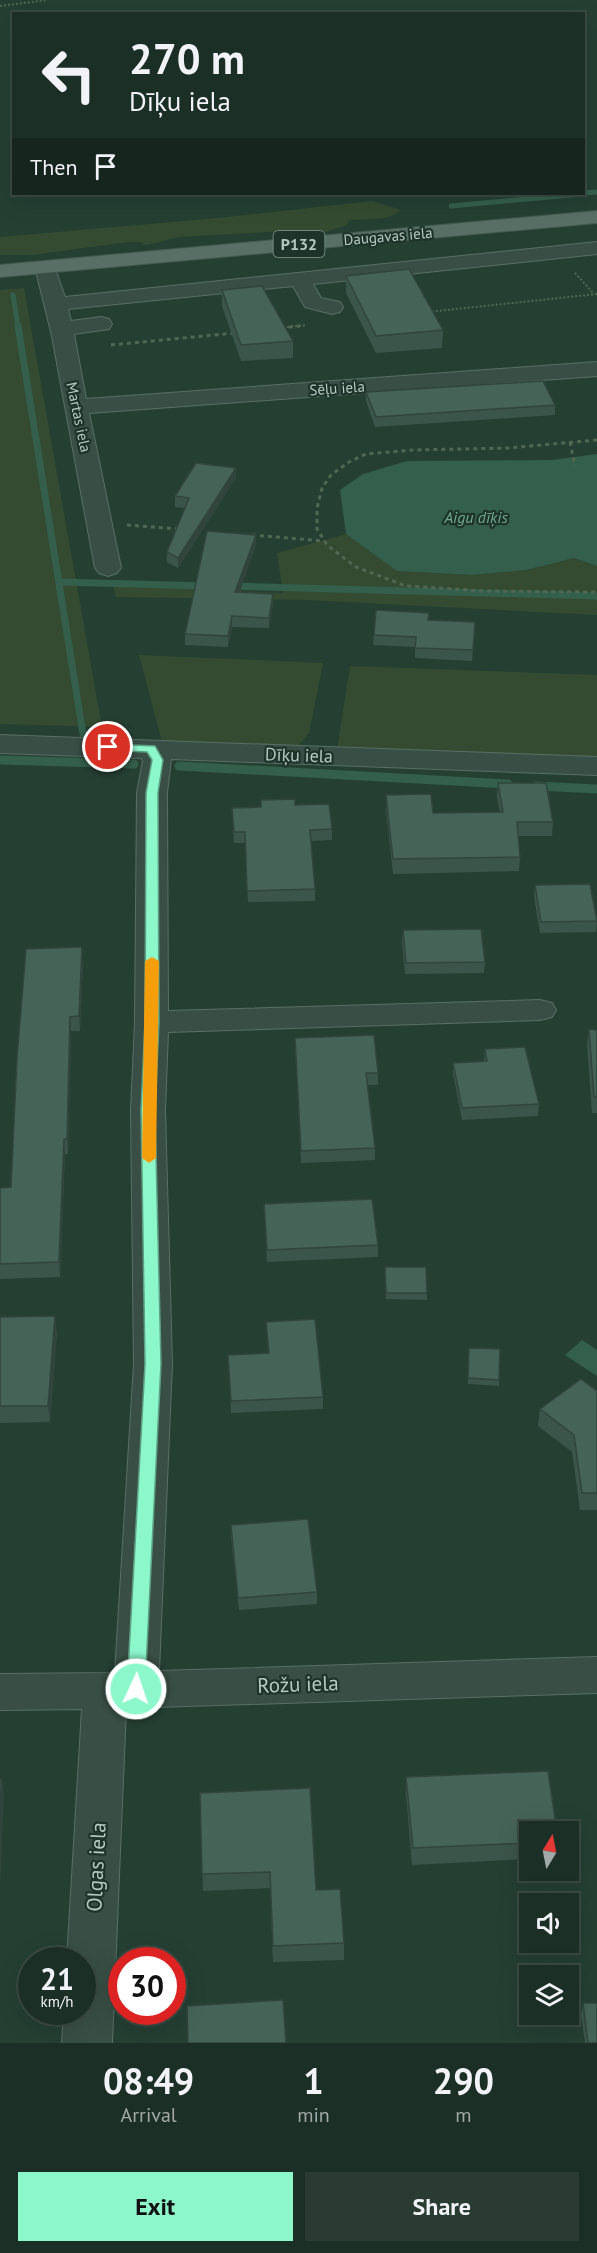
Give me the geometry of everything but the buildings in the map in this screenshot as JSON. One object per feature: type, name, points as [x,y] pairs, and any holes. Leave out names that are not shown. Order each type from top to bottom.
[{"type":"main road","name":"Daugavas iela","points":[[0,272],[597,217]]},
{"type":"street","points":[[58,304],[300,279],[571,258],[597,248]]},
{"type":"street","points":[[571,258],[594,273]]},
{"type":"street","name":"Martas iela","points":[[46,267],[58,304],[76,407],[102,523],[108,568]]},
{"type":"street","points":[[300,279],[313,302],[332,307]]},
{"type":"street","points":[[62,329],[101,324]]},
{"type":"street","name":"Sēļu iela","points":[[76,407],[597,369]]},
{"type":"street","name":"Dīķu iela","points":[[0,744],[597,766]]},
{"type":"street","points":[[120,1690],[153,1364],[148,1110],[152,1022],[152,793],[158,760],[151,748]]},
{"type":"street","points":[[152,1022],[540,1010]]},
{"type":"street","name":"Rožu iela","points":[[0,1692],[597,1676]]},
{"type":"street","name":"Olgas iela","points":[[87,2043],[120,1690]]},
{"type":"path","points":[[0,6],[47,0]]},
{"type":"path","points":[[571,258],[594,295]]},
{"type":"path","points":[[597,440],[508,448],[413,450],[366,454],[339,467],[326,481],[317,508],[317,529],[324,541],[356,567],[406,586],[485,591],[597,592]]},
{"type":"path","points":[[570,442],[575,466]]},
{"type":"path","points":[[102,523],[184,530]]},
{"type":"path","points":[[242,534],[324,541]]},
{"type":"shaded area","points":[[372,201],[401,210],[384,218],[349,220],[347,225],[320,234],[287,231],[179,237],[146,245],[140,242],[128,242],[32,255],[0,255],[0,237],[217,218]]},
{"type":"shaded area","points":[[24,288],[102,727],[0,724],[0,290]]},
{"type":"shaded area","points":[[346,534],[397,571],[472,575],[526,570],[574,558],[597,566],[597,615],[307,600],[116,597],[113,585],[283,593],[277,553]]},
{"type":"shaded area","points":[[139,655],[323,663],[309,733],[299,745],[162,742]]},
{"type":"shaded area","points":[[350,666],[597,675],[597,759],[337,750]]},
{"type":"water","name":"Aigu dīķis","points":[[597,454],[597,566],[574,558],[526,570],[472,575],[397,571],[346,534],[340,490],[363,474],[407,461],[552,460]]},
{"type":"water","points":[[582,1340],[597,1350],[597,1376],[565,1355]]},
{"type":"waterway","points":[[585,193],[597,192]]},
{"type":"waterway","points":[[451,206],[571,195]]},
{"type":"waterway","points":[[13,295],[18,327]]},
{"type":"waterway","points":[[18,326],[83,734]]},
{"type":"waterway","points":[[59,582],[206,586]]},
{"type":"waterway","points":[[229,586],[597,596]]},
{"type":"waterway","points":[[0,760],[134,764]]},
{"type":"waterway","points":[[179,766],[508,784]]},
{"type":"waterway","points":[[536,786],[597,789]]},
{"type":"slow traffic","points":[[149,1158],[152,961]]},
{"type":"route","points":[[108,747],[151,748],[158,760],[152,793],[152,1022],[148,1110],[153,1364],[136,1689]]}]
